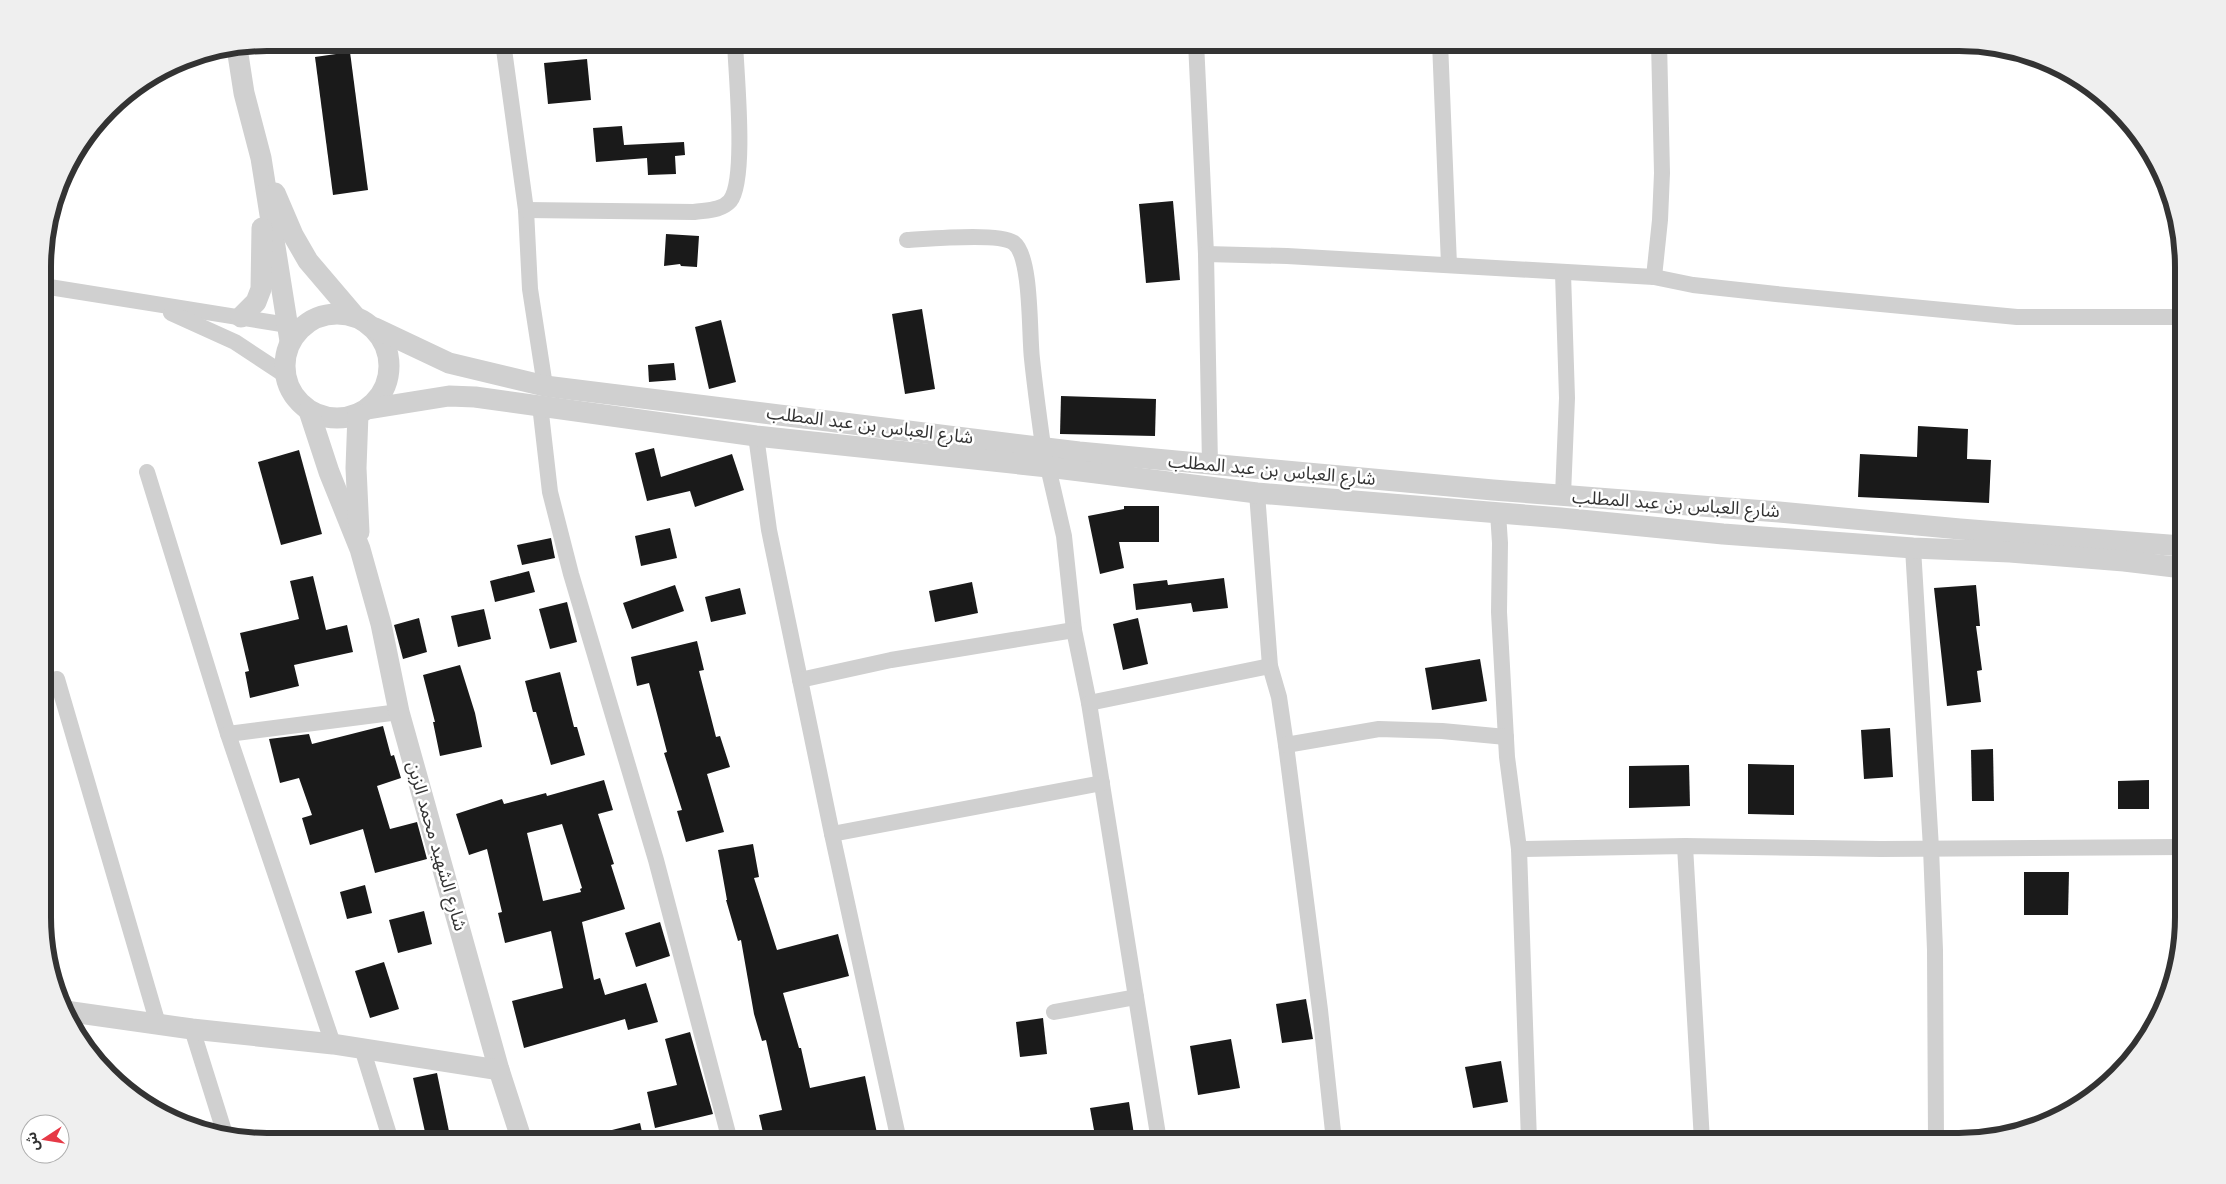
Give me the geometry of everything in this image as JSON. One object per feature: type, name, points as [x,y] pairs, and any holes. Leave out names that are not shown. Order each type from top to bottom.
[{"type":"street","points":[[505,51],[526,210],[530,289],[550,492],[571,574],[656,860],[728,1133]]},
{"type":"street","points":[[526,210],[694,212],[713,210],[722,207],[730,201],[737,180],[739,124],[735,51]]},
{"type":"street","points":[[1196,51],[1206,254],[1210,465]]},
{"type":"street","points":[[1440,51],[1449,265]]},
{"type":"street","points":[[1654,278],[1660,220],[1662,173],[1659,51]]},
{"type":"street","points":[[238,53],[244,93],[261,158],[293,331],[285,358],[285,375],[293,396],[309,411],[325,418],[342,419],[363,412],[383,392],[390,370],[387,348],[374,328],[354,316],[308,261],[293,235],[261,158]]},
{"type":"street","points":[[241,317],[256,302],[261,289],[261,158]]},
{"type":"street","points":[[907,240],[984,238],[1006,240],[1014,243],[1020,253],[1027,280],[1032,357],[1043,446]]},
{"type":"street","points":[[1206,254],[1449,265],[1654,278],[1693,285],[1758,292],[2017,317],[2175,318]]},
{"type":"street","points":[[1563,273],[1567,398],[1563,495]]},
{"type":"street","points":[[51,287],[241,317],[293,331],[320,316],[336,313],[354,316]]},
{"type":"street","points":[[146,302],[236,342],[285,375]]},
{"type":"street","name":"شارع العباس بن عبد المطلب","points":[[374,328],[450,363],[542,396],[756,436],[1048,467],[1257,493],[1723,534],[1913,548],[2038,554],[2175,567]]},
{"type":"street","name":"شارع العباس بن عبد المطلب","points":[[363,412],[449,396],[542,396],[1043,446],[1210,465],[2175,545]]},
{"type":"street","name":"شارع الشهيد محمد الزبن","points":[[309,411],[329,472],[360,550],[381,624],[399,712],[499,1070],[519,1133]]},
{"type":"street","name":"شارع الشهيد محمد الزبن","points":[[360,550],[356,468],[363,412]]},
{"type":"street","points":[[756,436],[769,530],[832,834],[897,1133]]},
{"type":"street","points":[[1048,467],[1064,536],[1074,630],[1089,703],[1158,1133]]},
{"type":"street","points":[[147,472],[228,734],[333,1044]]},
{"type":"street","points":[[1257,493],[1270,666],[1279,697],[1286,745],[1320,1010],[1333,1133]]},
{"type":"street","points":[[1498,513],[1500,543],[1499,612],[1506,737],[1519,849],[1529,1133]]},
{"type":"street","points":[[1913,548],[1931,848],[1935,950],[1936,1133]]},
{"type":"street","points":[[800,680],[891,660],[1074,630]]},
{"type":"street","points":[[1089,703],[1270,666]]},
{"type":"street","points":[[58,679],[158,1024]]},
{"type":"street","points":[[228,734],[399,712]]},
{"type":"street","points":[[1286,745],[1379,730],[1442,731],[1506,737]]},
{"type":"street","points":[[832,834],[1102,783]]},
{"type":"street","points":[[1519,849],[1685,846],[1862,849],[2175,847]]},
{"type":"street","points":[[1685,846],[1702,1133]]},
{"type":"street","points":[[1054,1012],[1136,997]]},
{"type":"street","points":[[74,1012],[192,1029],[333,1044],[499,1070]]},
{"type":"street","points":[[192,1029],[223,1128]]},
{"type":"street","points":[[362,1048],[388,1133]]},
{"type":"building","points":[[350,52],[368,190],[333,195],[315,57]]},
{"type":"building","points":[[587,59],[591,100],[548,104],[544,63]]},
{"type":"building","points":[[622,126],[624,145],[684,142],[685,155],[675,156],[676,174],[648,175],[647,158],[596,162],[593,128]]},
{"type":"building","points":[[1173,201],[1180,280],[1146,283],[1139,204]]},
{"type":"building","points":[[666,234],[699,236],[697,267],[681,266],[680,264],[664,266]]},
{"type":"building","points":[[922,309],[935,389],[905,394],[892,314]]},
{"type":"building","points":[[721,320],[736,382],[709,389],[695,327]]},
{"type":"building","points":[[674,363],[676,380],[649,382],[648,365]]},
{"type":"building","points":[[1061,396],[1156,399],[1155,436],[1060,434]]},
{"type":"building","points":[[1918,426],[1968,429],[1967,459],[1991,460],[1989,503],[1858,497],[1860,454],[1917,457]]},
{"type":"building","points":[[654,448],[661,477],[732,454],[744,490],[695,507],[690,491],[647,501],[635,453]]},
{"type":"building","points":[[299,450],[322,534],[281,545],[258,462]]},
{"type":"building","points":[[1124,506],[1159,506],[1159,542],[1119,542],[1124,568],[1100,574],[1088,516],[1124,509]]},
{"type":"building","points":[[670,528],[677,558],[641,566],[635,536]]},
{"type":"building","points":[[551,538],[555,558],[522,565],[517,545]]},
{"type":"building","points":[[529,571],[535,592],[495,602],[490,581]]},
{"type":"building","points":[[313,576],[326,630],[347,625],[353,652],[294,665],[299,686],[250,698],[245,672],[249,671],[240,633],[299,619],[290,581]]},
{"type":"building","points":[[1224,578],[1228,608],[1193,612],[1191,603],[1136,610],[1133,584],[1167,580],[1168,585]]},
{"type":"building","points":[[972,582],[978,613],[935,622],[929,591]]},
{"type":"building","points":[[675,585],[684,611],[632,629],[623,603]]},
{"type":"building","points":[[1976,585],[1980,626],[1976,626],[1982,670],[1977,671],[1981,702],[1947,706],[1934,588]]},
{"type":"building","points":[[740,588],[746,614],[711,622],[705,597]]},
{"type":"building","points":[[567,602],[577,642],[550,649],[539,609]]},
{"type":"building","points":[[484,609],[491,639],[458,647],[451,616]]},
{"type":"building","points":[[419,618],[427,652],[403,659],[394,625]]},
{"type":"building","points":[[1138,618],[1148,664],[1123,670],[1113,624]]},
{"type":"building","points":[[697,641],[704,670],[699,671],[716,737],[720,736],[730,767],[707,774],[724,832],[686,842],[677,811],[682,810],[664,753],[667,752],[649,683],[637,686],[631,657]]},
{"type":"building","points":[[1480,659],[1487,701],[1432,710],[1425,668]]},
{"type":"building","points":[[460,665],[475,713],[482,747],[440,756],[433,722],[435,722],[423,675]]},
{"type":"building","points":[[560,672],[574,727],[577,727],[585,755],[551,765],[536,712],[533,712],[525,681]]},
{"type":"building","points":[[383,726],[391,756],[394,755],[401,778],[377,786],[390,829],[417,822],[427,859],[375,873],[363,829],[310,845],[302,818],[312,815],[299,778],[280,783],[269,739],[309,734],[312,744]]},
{"type":"building","points":[[1890,728],[1893,777],[1864,779],[1861,730]]},
{"type":"building","points":[[1993,749],[1994,801],[1972,801],[1971,750]]},
{"type":"building","points":[[1748,764],[1794,765],[1794,815],[1748,814]]},
{"type":"building","points":[[1689,765],[1690,806],[1629,808],[1629,766]]},
{"type":"building","points":[[604,780],[613,810],[598,814],[614,864],[611,865],[625,909],[582,922],[594,980],[600,978],[605,995],[646,983],[658,1022],[628,1030],[625,1019],[524,1048],[512,1001],[563,988],[551,931],[505,943],[498,913],[502,912],[487,849],[469,855],[456,814],[502,799],[504,804],[546,793],[547,796]],"holes":[[[562,824],[582,888],[580,889],[581,892],[543,901],[527,833]]]},
{"type":"building","points":[[2149,780],[2149,809],[2118,809],[2118,781]]},
{"type":"building","points":[[753,844],[759,877],[754,878],[777,950],[838,934],[849,976],[783,993],[799,1048],[801,1048],[810,1088],[865,1076],[877,1133],[763,1133],[759,1115],[782,1110],[766,1040],[762,1041],[754,1014],[741,940],[738,941],[726,900],[718,850]]},
{"type":"building","points":[[2024,872],[2069,872],[2068,915],[2024,915]]},
{"type":"building","points":[[365,885],[372,913],[347,919],[340,892]]},
{"type":"building","points":[[424,911],[432,944],[398,953],[389,920]]},
{"type":"building","points":[[660,922],[670,956],[636,967],[625,933]]},
{"type":"building","points":[[384,962],[399,1009],[370,1018],[355,971]]},
{"type":"building","points":[[1306,999],[1313,1039],[1282,1043],[1276,1004]]},
{"type":"building","points":[[1043,1018],[1047,1054],[1020,1057],[1016,1022]]},
{"type":"building","points":[[690,1032],[713,1114],[655,1128],[647,1092],[677,1085],[665,1039]]},
{"type":"building","points":[[1231,1039],[1240,1088],[1198,1095],[1190,1046]]},
{"type":"building","points":[[1501,1061],[1508,1102],[1473,1108],[1465,1067]]},
{"type":"building","points":[[437,1073],[449,1133],[425,1133],[413,1078]]},
{"type":"building","points":[[1129,1102],[1134,1133],[1095,1133],[1090,1108]]},
{"type":"building","points":[[640,1123],[642,1133],[600,1133]]}]
